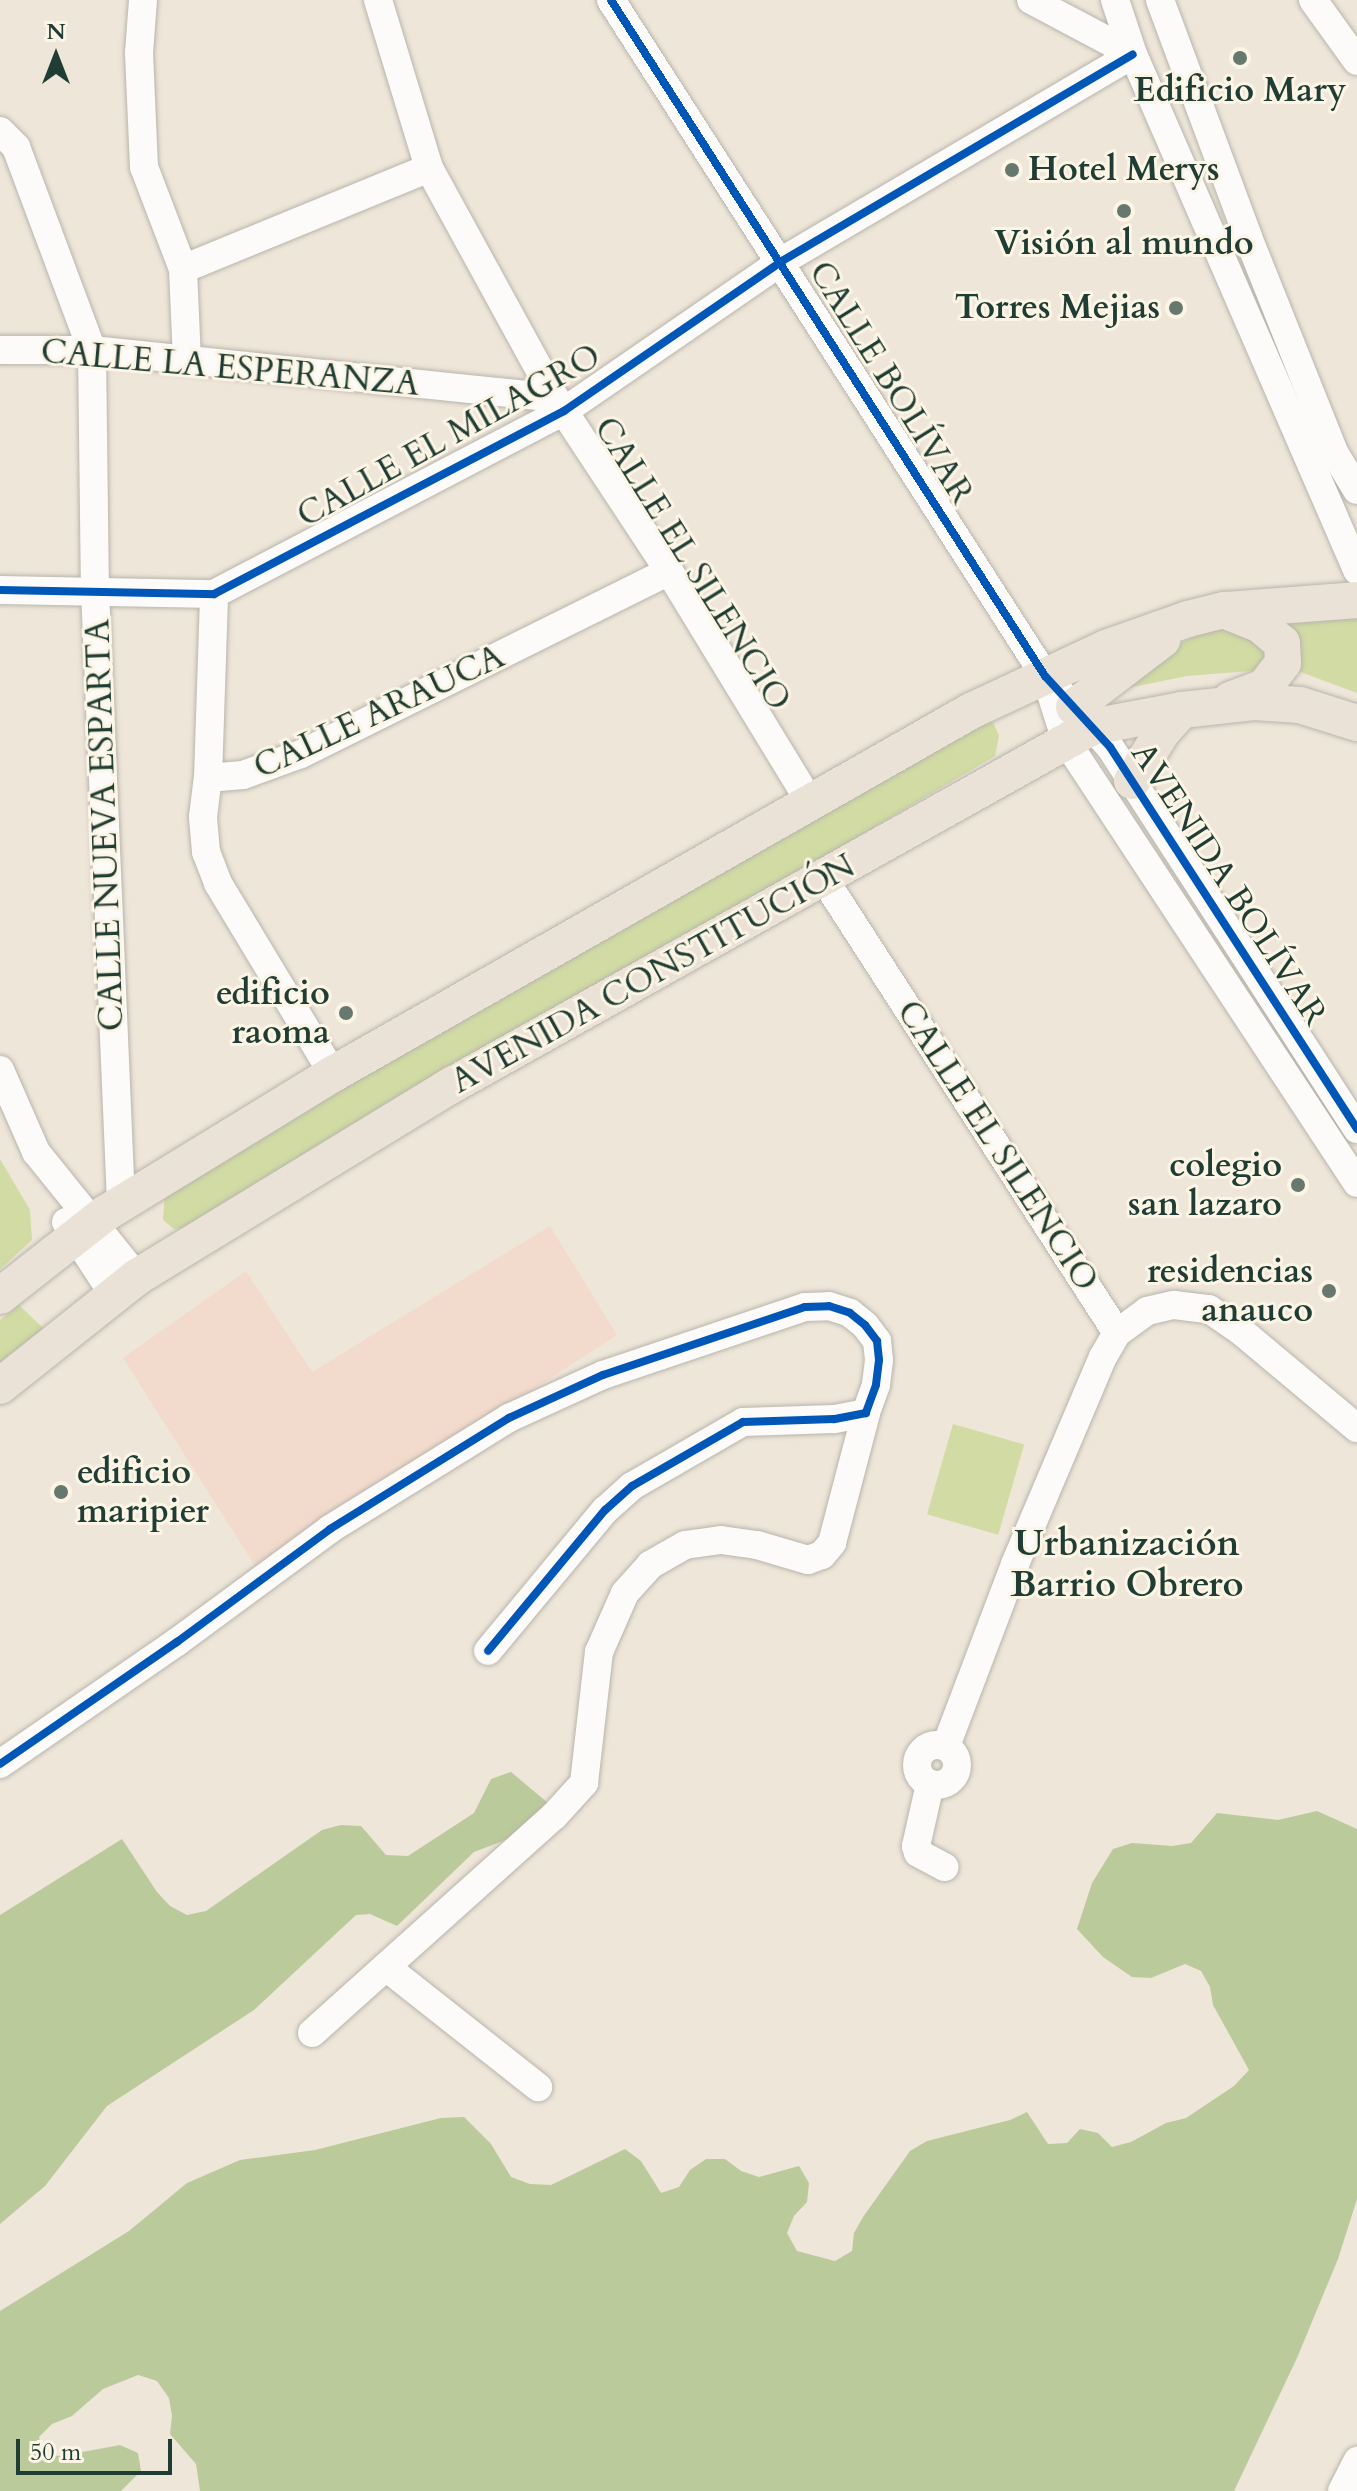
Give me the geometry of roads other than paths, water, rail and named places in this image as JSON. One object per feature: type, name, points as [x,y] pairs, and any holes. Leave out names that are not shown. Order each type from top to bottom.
[{"type":"main road","name":"AVENIDA CONSTITUCIÓN","points":[[0,1296],[121,1203],[333,1074],[971,711],[1106,648],[1188,619],[1225,610],[1357,600]]},
{"type":"main road","points":[[1132,781],[1162,732],[1190,709],[1264,687],[1283,663],[1282,643],[1275,635],[1259,624],[1225,610]]},
{"type":"main road","points":[[1077,725],[1188,619]]},
{"type":"main road","name":"AVENIDA CONSTITUCIÓN","points":[[0,1386],[125,1286],[452,1085],[661,966],[824,879],[1077,725],[1254,702],[1300,705],[1357,723]]},
{"type":"street","points":[[143,0],[139,53],[144,167],[183,269],[187,359]]},
{"type":"street","name":"CALLE EL SILENCIO","points":[[378,0],[429,168],[560,405],[669,571],[811,804]]},
{"type":"street","name":"CALLE BOLÍVAR","points":[[611,0],[782,261],[1045,676]]},
{"type":"street","points":[[1031,0],[1133,54]]},
{"type":"street","points":[[1115,0],[1133,54],[1357,570]]},
{"type":"street","points":[[1133,54],[1151,0]]},
{"type":"street","points":[[1160,0],[1254,251],[1335,454],[1357,490]]},
{"type":"street","points":[[1313,0],[1357,61]]},
{"type":"street","name":"CALLE EL MILAGRO","points":[[0,590],[214,594],[560,405],[782,261],[1133,54]]},
{"type":"street","name":"CALLE NUEVA ESPARTA","points":[[0,131],[16,147],[92,350],[95,590],[121,1203]]},
{"type":"street","points":[[183,269],[429,168]]},
{"type":"street","name":"CALLE LA ESPERANZA","points":[[0,350],[92,350],[187,359],[560,405]]},
{"type":"street","name":"CALLE ARAUCA","points":[[333,1074],[218,883],[206,852],[203,817],[208,778],[243,775],[301,754],[669,571]]},
{"type":"street","points":[[208,778],[214,594]]},
{"type":"street","name":"AVENIDA BOLÍVAR","points":[[1045,676],[1357,1183]]},
{"type":"street","name":"AVENIDA BOLÍVAR","points":[[1077,725],[1132,781],[1357,1129]]},
{"type":"street","name":"CALLE EL SILENCIO","points":[[824,879],[1117,1333]]},
{"type":"street","points":[[0,1070],[36,1152],[83,1230]]},
{"type":"street","points":[[0,1107],[23,1155],[125,1286]]},
{"type":"street","points":[[944,1867],[918,1853],[916,1846],[930,1784],[920,1776],[918,1757],[933,1745],[946,1746],[1015,1564],[1103,1357],[1117,1333],[1147,1311],[1174,1305],[1209,1309],[1242,1332],[1357,1428]]},
{"type":"street","points":[[0,1764],[177,1642],[330,1529],[509,1418],[603,1375],[805,1307],[829,1306],[850,1313],[877,1341],[876,1385],[832,1543],[822,1555],[808,1560],[757,1545],[721,1540],[685,1545],[650,1565],[625,1593],[599,1652],[584,1783],[554,1816],[312,2033]]},
{"type":"street","points":[[488,1651],[605,1510],[632,1486],[743,1422],[834,1419],[866,1413]]},
{"type":"street","points":[[386,1967],[538,2087]]},
{"type":"street","points":[[1342,2491],[1357,2461]]},
{"type":"place","name":"Edificio Mary","points":[[1240,58]]},
{"type":"place","name":"Hotel Merys","points":[[1012,170]]},
{"type":"place","name":"Visión al mundo","points":[[1124,211]]},
{"type":"place","name":"Torres Mejias","points":[[1176,308]]},
{"type":"place","name":"edificio raoma","points":[[346,1013]]},
{"type":"place","name":"colegio san lazaro","points":[[1298,1185]]},
{"type":"place","name":"residencias anauco","points":[[1329,1291]]},
{"type":"place","name":"edificio maripier","points":[[61,1492]]},
{"type":"district","name":"Urbanización Barrio Obrero","points":[[1127,1564]]}]
